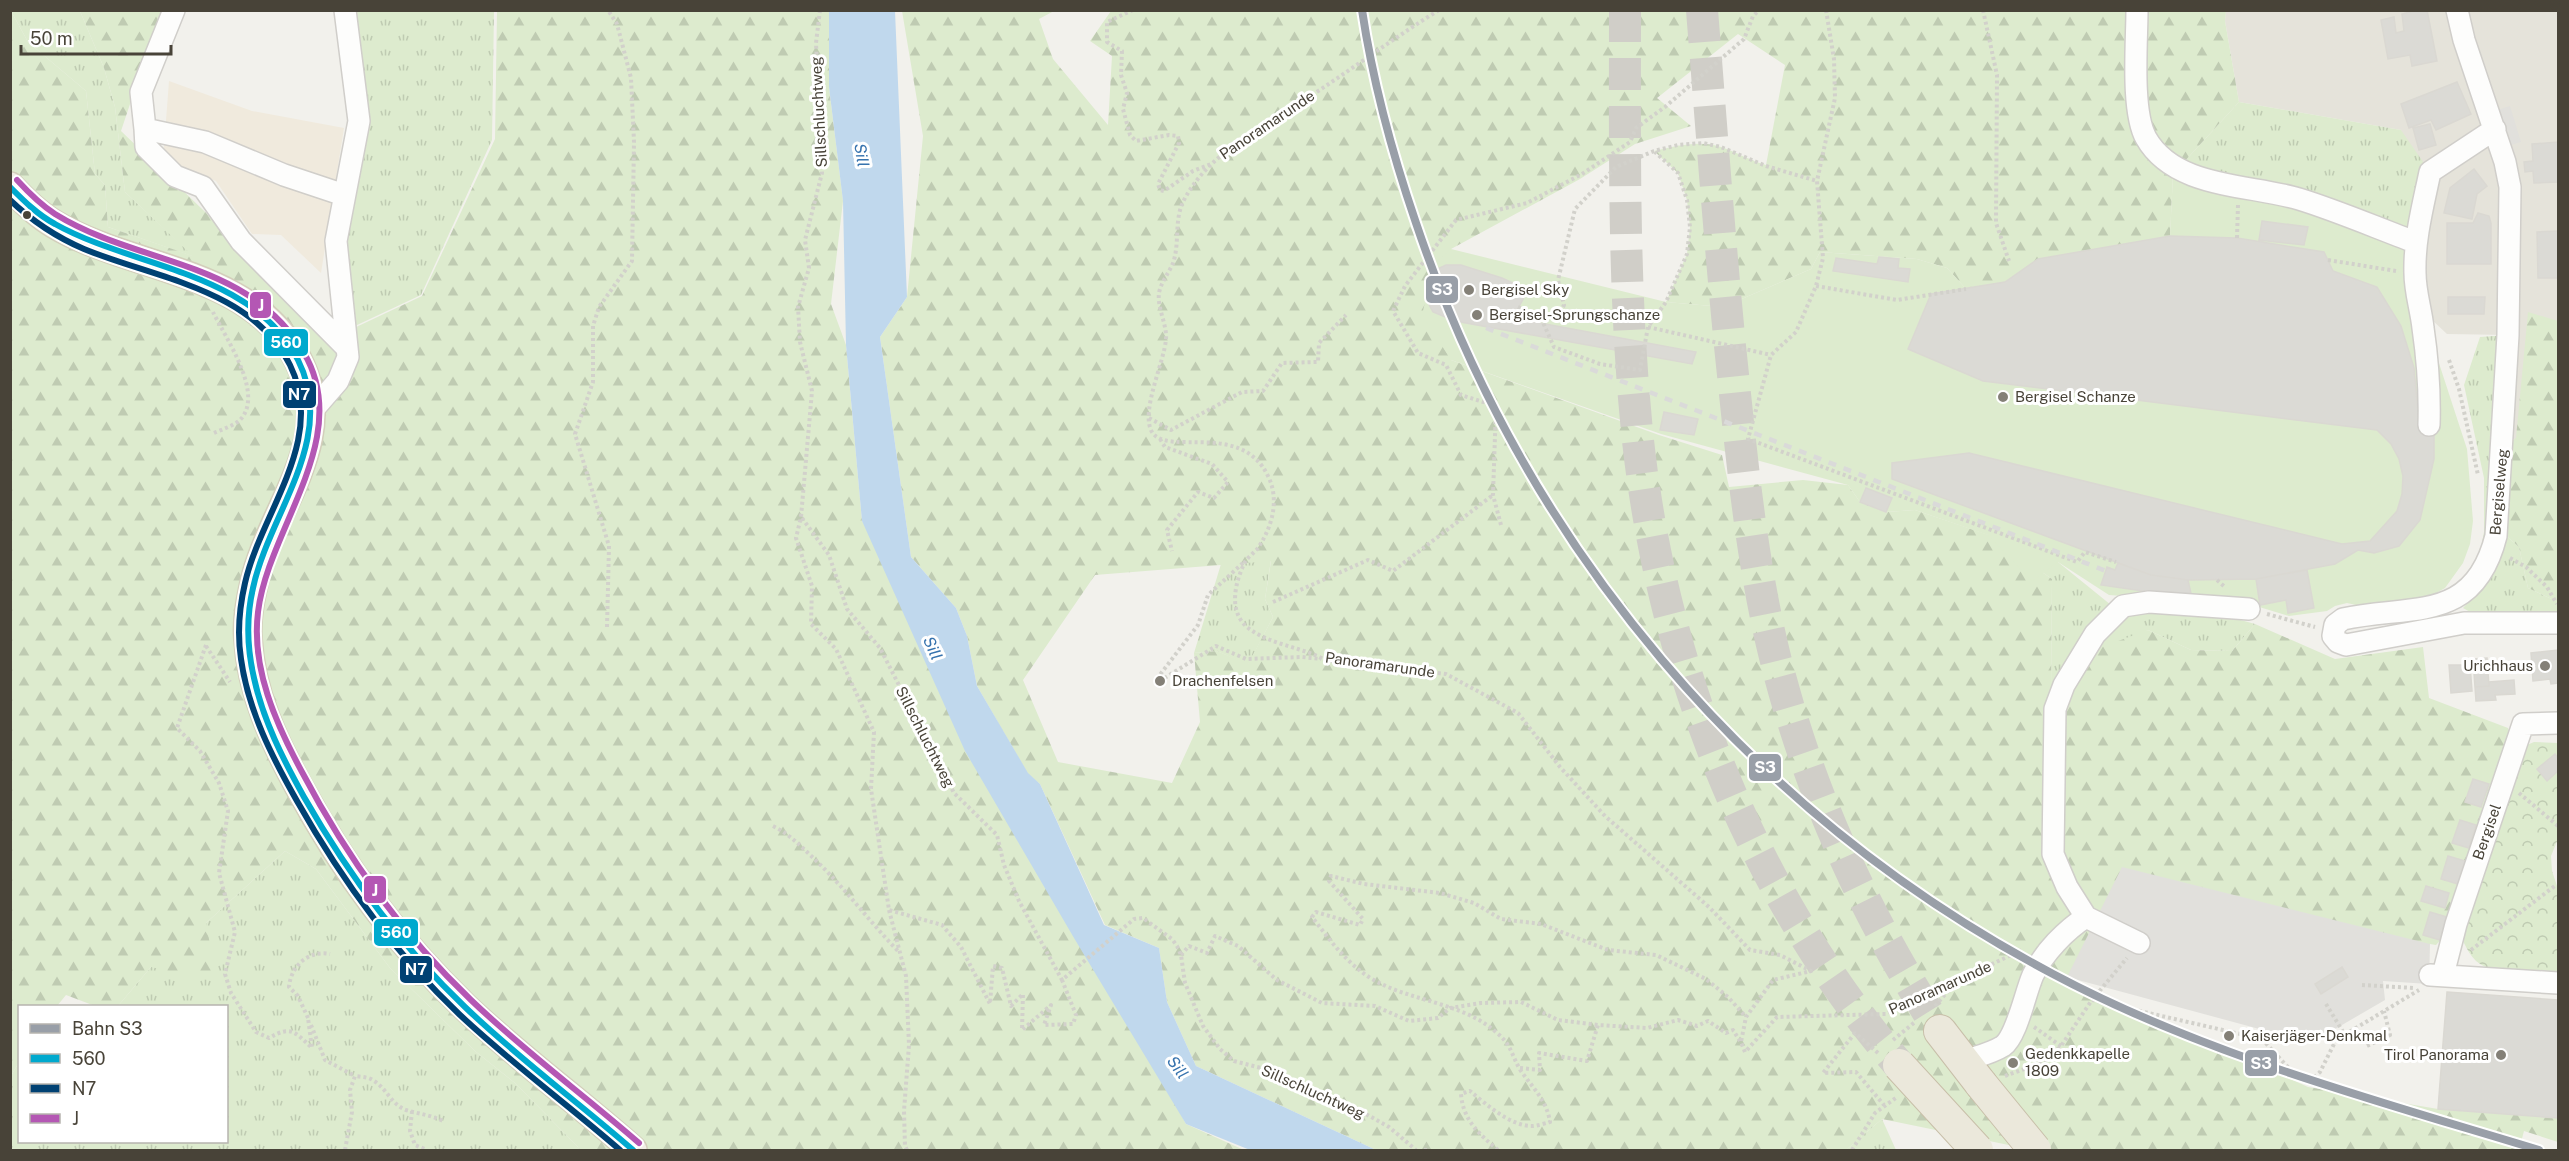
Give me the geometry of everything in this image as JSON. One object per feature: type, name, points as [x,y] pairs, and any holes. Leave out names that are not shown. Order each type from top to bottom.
[{"type":"highway","points":[[1940,1031],[2035,1150]]},
{"type":"highway","points":[[1899,1065],[1977,1150]]},
{"type":"main road","points":[[10,186],[25,202],[54,224],[90,241],[197,279],[257,311],[279,332],[299,360],[308,386],[312,411],[301,469],[257,571],[249,610],[247,637],[251,665],[258,698],[268,725],[325,835],[371,902],[429,971],[498,1037],[633,1150]]},
{"type":"street","points":[[174,10],[141,92],[146,147],[175,176],[202,187],[241,242],[347,348]]},
{"type":"street","points":[[312,411],[338,381],[348,357],[336,241],[359,121],[345,10]]},
{"type":"street","points":[[2137,10],[2139,113],[2146,137],[2159,154],[2174,167],[2203,179],[2299,199],[2415,242]]},
{"type":"street","name":"Bergiselweg","points":[[2333,632],[2335,625],[2343,619],[2399,612],[2442,604],[2451,600],[2478,580],[2486,568],[2493,549],[2499,512],[2504,437],[2510,187],[2505,162],[2464,40],[2457,10]]},
{"type":"street","points":[[144,129],[205,142],[284,175],[344,195]]},
{"type":"street","points":[[2429,425],[2430,385],[2415,274],[2415,242],[2430,172],[2494,129]]},
{"type":"street","points":[[2139,943],[2086,917],[2067,887],[2053,854],[2055,709],[2064,686],[2095,634],[2123,606],[2149,602],[2249,609]]},
{"type":"street","points":[[2333,632],[2335,640],[2346,645],[2464,623],[2559,623]]},
{"type":"street","name":"Bergisel","points":[[2435,977],[2456,924],[2523,724],[2559,723]]},
{"type":"street","points":[[1972,1073],[2003,1046],[2015,1030],[2022,1001],[2035,972],[2060,938],[2086,917]]},
{"type":"street","points":[[2435,977],[2559,982]]},
{"type":"path","points":[[607,627],[609,546],[575,434],[593,382],[593,326],[599,307],[632,261],[634,142],[631,78],[617,24],[608,10]]},
{"type":"path","name":"Sillschluchtweg","points":[[820,10],[816,43],[822,173],[805,240],[809,268],[798,307],[800,342],[812,391],[801,517],[829,555],[848,609],[880,648],[954,793],[997,835],[1004,865],[1019,901],[1062,980],[1134,919],[1143,918],[1172,939],[1181,955],[1185,983],[1203,1026],[1220,1049],[1234,1061],[1265,1069],[1291,1080],[1308,1093],[1348,1104],[1389,1127],[1416,1150]]},
{"type":"path","points":[[1133,10],[1107,22],[1107,42],[1122,51],[1121,75],[1127,93],[1123,109],[1130,135],[1136,141],[1169,135],[1178,136],[1179,143],[1158,184],[1160,190],[1164,191],[1192,171],[1211,163]]},
{"type":"path","name":"Panoramarunde","points":[[1149,418],[1166,338],[1159,292],[1177,248],[1180,211],[1184,200],[1211,163],[1439,10]]},
{"type":"path","points":[[1501,525],[1493,495],[1496,406],[1461,395],[1446,365],[1418,353],[1393,311],[1405,286],[1456,220],[1527,202],[1582,174],[1630,142],[1636,128],[1665,107],[1744,39],[1753,16],[1759,10]]},
{"type":"path","points":[[1826,10],[1834,59],[1835,98],[1816,181],[1823,258],[1816,286],[1796,332],[1771,355],[1748,439],[2077,562],[2085,552],[2116,562]]},
{"type":"path","points":[[1983,10],[1997,75],[1996,223],[2009,261]]},
{"type":"path","points":[[1518,307],[1541,318],[1557,318],[1564,305],[1558,280],[1575,209],[1616,167],[1654,151],[1678,145],[1703,143],[1721,147],[1766,166],[1816,181]]},
{"type":"path","points":[[1541,318],[1554,346],[1600,364],[1640,370],[1648,327],[1666,302],[1688,254],[1690,227],[1687,200],[1678,173],[1654,151]]},
{"type":"path","points":[[2237,238],[2239,186]]},
{"type":"path","points":[[2328,260],[2415,274]]},
{"type":"path","points":[[197,279],[248,383],[249,397],[246,411],[239,421],[214,433]]},
{"type":"path","points":[[1816,286],[1897,300],[1966,289]]},
{"type":"path","points":[[1149,418],[1171,430],[1242,392],[1263,391],[1282,363],[1318,362],[1319,343],[1346,315]]},
{"type":"path","points":[[1648,327],[1771,355]]},
{"type":"path","points":[[2447,354],[2459,389],[2473,444],[2478,477]]},
{"type":"path","points":[[1149,418],[1152,432],[1160,438],[1165,447],[1212,464],[1228,482],[1214,498],[1198,492],[1167,530],[1172,550]]},
{"type":"path","name":"Panoramarunde","points":[[1160,438],[1172,442],[1217,442],[1238,448],[1259,460],[1269,478],[1274,510],[1262,541],[1246,561],[1237,587],[1234,606],[1237,618],[1249,628],[1269,640],[1308,651],[1325,660],[1446,674],[1518,713],[1560,767],[1605,816],[1709,907],[1750,950],[1780,955],[1811,971],[1773,980],[1746,1017],[1741,1042],[1745,1052],[1777,1017],[1886,1014],[2008,958],[2027,946]]},
{"type":"path","points":[[1273,602],[1368,561],[1393,571],[1493,495]]},
{"type":"path","points":[[801,517],[796,538],[812,586],[811,624],[836,649],[874,732],[871,789],[889,910],[906,976],[908,1075],[904,1111],[907,1150]]},
{"type":"path","points":[[2493,549],[2526,567],[2547,587],[2554,602],[2559,605]]},
{"type":"path","points":[[1246,561],[1208,595],[1197,626],[1159,676],[1162,679],[1216,646],[1246,659],[1302,657],[1325,660]]},
{"type":"path","points":[[2217,580],[2249,609],[2333,632]]},
{"type":"path","points":[[206,645],[177,728],[200,751],[219,783],[228,811],[219,873],[235,932],[225,974],[231,993],[256,1032],[269,1038],[282,1030],[294,1032],[312,1047],[308,1018]]},
{"type":"path","points":[[2505,781],[2559,826]]},
{"type":"path","points":[[773,826],[784,831],[834,877],[875,928],[899,951]]},
{"type":"path","points":[[1498,1150],[1475,1131],[1462,1109],[1461,1094],[1470,1092],[1489,1107],[1519,1123],[1532,1126],[1550,1122],[1548,1108],[1519,1068],[1513,1051],[1498,1033],[1475,1017],[1409,995],[1373,980],[1347,962],[1312,917],[1316,912],[1360,925],[1363,919],[1329,881],[1331,876],[1364,884],[1440,893],[1474,903],[1501,919],[1541,924],[1608,950],[1656,955],[1706,979],[1728,997],[1746,1017]]},
{"type":"path","points":[[2139,943],[2092,1000],[2262,1039],[2296,1076],[2309,1082],[2320,1072],[2336,1040],[2435,977],[2556,885]]},
{"type":"path","points":[[889,910],[942,926],[961,947],[990,1004],[993,966],[1002,968],[1011,1006],[1023,994],[1022,1030],[1051,1005],[1044,1025],[1073,1024],[1076,1016],[1062,980]]},
{"type":"path","points":[[1181,955],[1189,946],[1207,953],[1215,936],[1238,946],[1277,980],[1322,1003],[1375,1006],[1409,1021],[1438,1018],[1450,1008],[1481,1002],[1521,1002],[1558,1020],[1598,1025],[1647,1028],[1678,1020],[1698,1026],[1708,1021],[1726,1033],[1733,1030],[1741,1042]]},
{"type":"path","points":[[330,954],[319,952],[307,957],[290,976],[290,987],[298,996],[325,1059],[355,1076],[372,1079],[384,1088],[397,1104],[443,1121]]},
{"type":"path","points":[[2362,985],[2435,977]]},
{"type":"path","points":[[2326,1004],[2345,1035]]},
{"type":"path","points":[[2367,1046],[2390,1035],[2384,1011]]},
{"type":"path","points":[[1519,1068],[1540,1070],[1539,1053],[1587,1061],[1598,1025]]},
{"type":"path","points":[[345,1150],[352,1112],[350,1090],[355,1076]]},
{"type":"path","points":[[1852,1150],[1875,1113],[1884,1105]]},
{"type":"path","points":[[411,1111],[410,1131],[415,1145],[427,1150]]},
{"type":"shaded area","points":[[2226,10],[2558,11],[2558,447],[2504,437],[2508,335],[2447,334],[2431,319],[2401,130],[2239,102],[2225,21]]},
{"type":"shaded area","points":[[169,81],[252,111],[344,128],[321,273],[281,235],[252,234],[216,181],[163,160]]},
{"type":"shaded area","points":[[2510,106],[2521,142],[2508,146],[2497,110]]},
{"type":"shaded area","points":[[2122,867],[2430,944],[2429,984],[2383,981],[2385,1000],[2311,1043],[2067,977]]},
{"type":"green space","points":[[11,11],[80,11],[104,68],[115,107],[125,192],[195,257],[108,227],[105,185],[95,174],[86,91],[28,42]]},
{"type":"green space","points":[[11,11],[28,42],[86,91],[95,174],[105,185],[108,227],[193,256],[125,192],[115,107],[104,68],[80,11],[161,11],[121,131],[335,337],[422,296],[495,139],[497,11],[829,11],[829,87],[843,201],[831,304],[846,345],[862,521],[1186,1124],[1244,1150],[581,1150],[515,1083],[475,1051],[390,968],[316,869],[285,851],[206,923],[217,982],[151,967],[119,1005],[92,1005],[66,995],[58,1005],[18,1005],[18,1064],[11,1076]]},
{"type":"green space","points":[[357,11],[494,11],[492,140],[421,295],[355,326],[344,262],[346,219],[368,122]]},
{"type":"green space","points":[[902,11],[1054,11],[1039,19],[1053,59],[1108,125],[1112,56],[1090,41],[1111,11],[2226,11],[2225,21],[2239,102],[2173,174],[2170,236],[2038,259],[2005,282],[1966,289],[1947,268],[1917,259],[1820,252],[1811,269],[1723,307],[1666,302],[1687,254],[1690,227],[1687,200],[1678,173],[1654,151],[1688,144],[1713,145],[1766,165],[1785,65],[1738,34],[1657,98],[1691,126],[1635,144],[1580,179],[1451,249],[1451,360],[1659,435],[1722,455],[1729,487],[1803,480],[1848,485],[1860,502],[1886,512],[1915,510],[1989,535],[2052,579],[2051,689],[2080,672],[2099,648],[2148,630],[2191,650],[2232,651],[2255,624],[2335,659],[2423,647],[2429,698],[2508,728],[2515,750],[2456,924],[2436,945],[2067,977],[2308,1087],[2438,1109],[2558,1118],[2558,1142],[2524,1131],[2519,1150],[2033,1150],[1882,1119],[1846,1150],[1376,1150],[1196,1066],[1167,1002],[1159,948],[1105,925],[1040,784],[1028,774],[977,686],[967,636],[956,608],[911,557],[880,337],[907,297],[923,136]],"holes":[[[1271,561],[1265,599],[1273,617],[1248,664],[1217,651],[1194,653],[1200,722],[1172,783],[1058,762],[1023,680],[1095,575]]]},
{"type":"green space","points":[[2239,102],[2401,130],[2430,172],[2415,274],[2173,174]]},
{"type":"green space","name":"Bergisel Schanze","points":[[2173,174],[2290,208],[2405,248],[2409,301],[2435,351],[2467,449],[2473,521],[2470,544],[2463,563],[2445,588],[2429,597],[2369,608],[2347,603],[2327,611],[2289,616],[2256,606],[2109,595],[2058,562],[2032,581],[1988,535],[1915,510],[1886,512],[1860,502],[1848,485],[1661,434],[1451,360],[1422,315],[1434,264],[1451,249],[1666,302],[1723,307],[1811,269],[1820,252],[1917,259],[1947,268],[1966,289],[2005,282],[2038,259],[2170,236]]},
{"type":"green space","points":[[2528,312],[2558,321],[2558,602],[2528,588],[2519,547],[2503,533],[2510,442],[2516,438]]},
{"type":"green space","points":[[2508,335],[2499,512],[2479,558],[2484,532],[2484,478],[2464,385],[2480,337]]},
{"type":"green space","points":[[2503,533],[2519,547],[2528,588],[2558,602],[2558,614],[2472,613],[2463,608],[2484,585]]},
{"type":"green space","points":[[1989,535],[2058,562],[2111,605],[2152,607],[2237,619],[2255,624],[2232,651],[2191,650],[2148,630],[2051,690],[2052,579]]},
{"type":"green space","points":[[1271,560],[1265,599],[1273,617],[1248,665],[1217,651],[1194,653],[1221,564]]},
{"type":"green space","points":[[2534,742],[2558,743],[2558,839],[2551,856],[2552,871],[2558,889],[2558,976],[2504,972],[2484,966],[2469,953],[2456,924],[2515,750]]},
{"type":"green space","points":[[285,851],[316,869],[390,968],[475,1051],[515,1083],[581,1150],[11,1150],[11,1076],[18,1064],[18,1143],[228,1143],[228,1005],[119,1005],[151,967],[206,923]]},
{"type":"green space","points":[[1882,1119],[1896,1150],[1846,1150]]},
{"type":"water","name":"Sill","points":[[829,11],[895,11],[907,297],[880,337],[911,557],[956,608],[967,636],[977,686],[1028,773],[1040,784],[1104,925],[1159,948],[1167,1002],[1196,1066],[1376,1150],[1250,1150],[1186,1124],[965,751],[862,521],[846,345],[843,201],[829,87]]},
{"type":"building","points":[[2427,10],[2437,61],[2412,66],[2410,55],[2388,59],[2381,20],[2394,17],[2396,33],[2404,31],[2402,14]]},
{"type":"building","points":[[2457,82],[2471,114],[2436,130],[2431,120],[2409,128],[2401,104]]},
{"type":"building","points":[[2430,124],[2436,145],[2419,150],[2413,128]]},
{"type":"building","points":[[2558,142],[2558,182],[2534,183],[2533,171],[2525,172],[2524,162],[2533,161],[2532,144]]},
{"type":"building","points":[[2474,169],[2487,186],[2477,194],[2472,219],[2444,213],[2450,188]]},
{"type":"building","points":[[2478,213],[2489,216],[2491,223],[2491,264],[2447,264],[2447,223],[2473,223]]},
{"type":"building","points":[[2262,221],[2308,227],[2304,245],[2259,240]]},
{"type":"building","points":[[2558,231],[2558,278],[2538,278],[2537,232]]},
{"type":"building","points":[[2170,236],[2237,238],[2324,252],[2333,271],[2377,287],[2401,326],[2414,368],[2419,423],[2434,427],[2434,459],[2420,520],[2399,546],[2374,553],[2358,550],[2335,564],[2256,579],[2188,580],[2151,575],[1892,479],[1892,463],[1969,453],[2342,544],[2370,541],[2397,511],[2402,494],[2403,476],[2399,459],[2391,444],[2377,430],[1983,381],[1908,349],[1931,294],[2005,282],[2038,259]]},
{"type":"building","points":[[1879,257],[1899,259],[1898,268],[1910,269],[1908,282],[1833,271],[1836,258],[1877,264]]},
{"type":"building","name":"Bergisel-Sprungschanze","points":[[1446,265],[1461,265],[1502,278],[1528,290],[1513,318],[1696,352],[1692,364],[1455,321],[1433,312],[1427,301],[1433,271]]},
{"type":"building","points":[[2448,297],[2485,297],[2484,314],[2448,314]]},
{"type":"building","points":[[1664,412],[1698,419],[1694,435],[1660,430]]},
{"type":"building","points":[[1866,488],[1892,498],[1886,512],[1860,502]]},
{"type":"building","points":[[2118,563],[2151,575],[2188,580],[2192,598],[2101,585],[2107,567],[2115,570]]},
{"type":"building","points":[[2307,570],[2314,608],[2288,613],[2286,600],[2260,605],[2256,579]]},
{"type":"building","name":"Urichhaus","points":[[2558,650],[2558,683],[2551,684],[2550,679],[2533,681],[2531,653]]},
{"type":"building","points":[[2487,658],[2489,686],[2475,687],[2473,659]]},
{"type":"building","points":[[2449,665],[2470,665],[2472,691],[2451,693]]},
{"type":"building","points":[[2514,680],[2515,694],[2495,695],[2496,700],[2476,701],[2475,687],[2489,686],[2489,682]]},
{"type":"building","points":[[2555,754],[2558,758],[2558,771],[2547,781],[2537,769]]},
{"type":"building","points":[[2473,779],[2489,784],[2481,807],[2465,802]]},
{"type":"building","points":[[2460,820],[2476,825],[2469,848],[2452,843]]},
{"type":"building","points":[[2448,856],[2465,861],[2458,884],[2441,879]]},
{"type":"building","points":[[2426,886],[2449,893],[2445,908],[2421,901]]},
{"type":"building","points":[[2430,912],[2447,917],[2440,940],[2423,935]]},
{"type":"building","points":[[2342,967],[2348,977],[2321,994],[2315,984]]},
{"type":"building","name":"Tirol Panorama","points":[[2447,992],[2558,1000],[2558,1118],[2438,1109]]},
{"type":"tunnel","points":[[1625,10],[1626,221],[1632,378],[1649,517],[1666,602],[1690,686],[1720,768],[1756,847],[1798,924],[1845,997],[1899,1065]]},
{"type":"tunnel","points":[[1702,10],[1722,262],[1742,463],[1766,619],[1788,707],[1804,755],[1842,851],[1887,943],[1940,1031]]},
{"type":"railway","points":[[1486,328],[2106,571]]},
{"type":"rail line","name":"S3","points":[[1362,10],[1384,118],[1416,223],[1462,341],[1519,454],[1586,560],[1662,660],[1747,751],[1841,835],[1943,909],[2053,974],[2111,1003],[2230,1052],[2353,1094],[2539,1150]]},
{"type":"transit line","name":"J","points":[[17,180],[55,214],[88,231],[223,281],[254,299],[281,322],[304,353],[317,385],[319,418],[314,450],[304,483],[276,548],[265,580],[258,612],[258,654],[262,675],[283,735],[337,834],[377,893],[422,948],[491,1019],[639,1143]]},
{"type":"transit line","name":"560","points":[[10,187],[37,212],[55,224],[86,239],[189,275],[222,289],[252,307],[278,330],[298,360],[308,389],[310,418],[306,447],[261,560],[253,588],[248,622],[254,678],[275,739],[304,797],[339,854],[377,908],[419,959],[485,1026],[633,1150]]},
{"type":"transit line","name":"N7","points":[[10,200],[45,228],[84,249],[170,278],[227,303],[252,319],[273,339],[290,365],[299,393],[301,421],[296,448],[253,556],[245,583],[239,621],[244,678],[262,733],[314,830],[350,886],[412,966],[478,1032],[620,1150]]},
{"type":"place","name":"Bergisel Sky","points":[[1469,290]]},
{"type":"place","name":"Bergisel-Sprungschanze","points":[[1477,315]]},
{"type":"place","name":"Bergisel Schanze","points":[[2003,397]]},
{"type":"place","name":"Urichhaus","points":[[2545,666]]},
{"type":"place","name":"Drachenfelsen","points":[[1160,681]]},
{"type":"place","name":"Kaiserjäger-Denkmal","points":[[2229,1036]]},
{"type":"place","name":"Tirol Panorama","points":[[2501,1055]]},
{"type":"place","name":"Gedenkkapelle 1809","points":[[2013,1063]]}]
